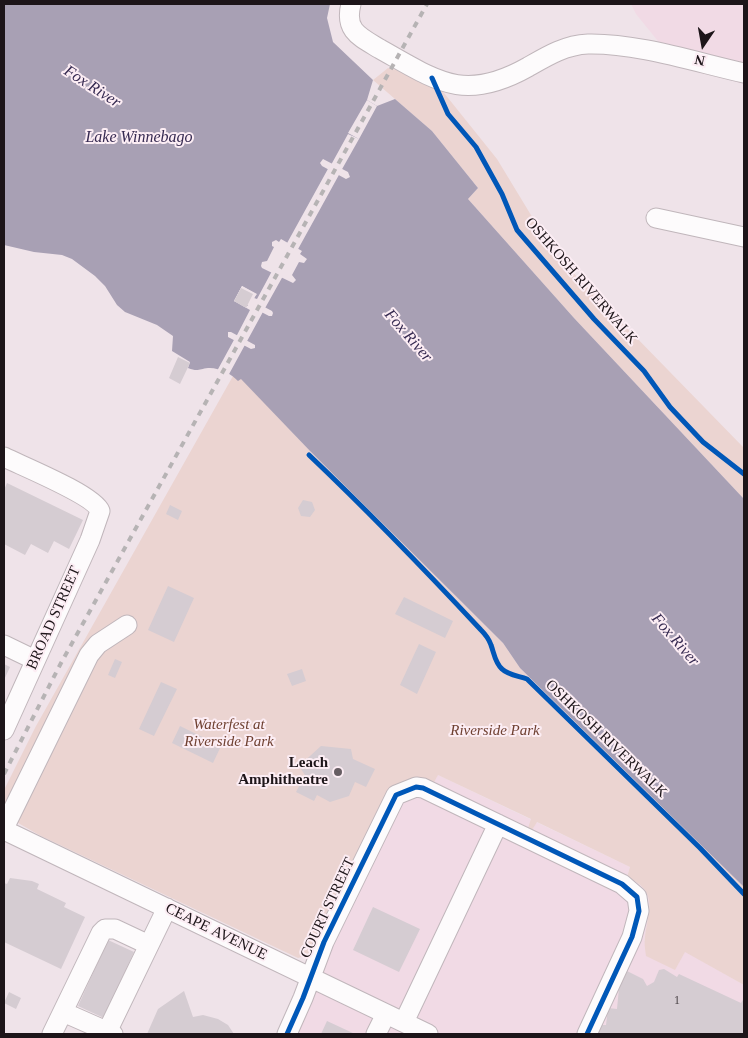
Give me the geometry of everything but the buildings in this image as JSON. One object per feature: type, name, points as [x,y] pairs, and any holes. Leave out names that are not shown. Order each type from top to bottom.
[{"type":"street","points":[[351,4],[348,13],[350,22],[359,37],[432,78],[461,86],[483,85],[509,78],[557,50],[585,44],[620,44],[744,73]]},
{"type":"street","points":[[656,218],[744,237]]},
{"type":"street","name":"BROAD STREET","points":[[4,457],[86,496],[98,506],[100,511],[100,516],[4,730]]},
{"type":"street","points":[[4,829],[89,655],[98,644],[127,626]]},
{"type":"street","points":[[4,645],[35,660]]},
{"type":"street","name":"COURT STREET","points":[[287,1034],[300,1006],[324,942],[396,795],[416,787],[423,788],[498,824]]},
{"type":"street","points":[[414,1030],[498,824],[622,884],[637,896],[639,911],[632,937],[586,1034]]},
{"type":"street","name":"CEAPE AVENUE","points":[[4,829],[386,1014],[414,1030]]},
{"type":"street","points":[[63,1012],[109,1033],[167,908]]},
{"type":"street","points":[[52,1034],[101,933],[105,929],[115,929],[149,945]]},
{"type":"street","points":[[376,1034],[386,1014]]},
{"type":"shaded area","points":[[631,4],[744,4],[744,84],[697,70],[666,51],[636,14]]},
{"type":"shaded area","points":[[411,762],[630,867],[627,877],[638,883],[649,898],[650,910],[644,941],[685,951],[744,985],[744,1034],[287,1034]]},
{"type":"green space","points":[[388,68],[432,78],[497,159],[554,253],[744,448],[744,499],[574,318],[468,199],[478,188],[432,131],[373,80]]},
{"type":"green space","name":"Waterfest at Riverside Park","points":[[233,376],[241,378],[310,451],[503,643],[520,668],[744,887],[744,985],[685,952],[675,970],[646,956],[645,938],[649,902],[643,888],[637,882],[627,877],[630,867],[537,822],[532,830],[530,830],[528,828],[531,819],[438,775],[433,784],[412,781],[312,954],[298,958],[41,836],[4,815],[4,790],[36,726]]},
{"type":"water","points":[[4,4],[330,4],[327,18],[333,42],[373,80],[367,100],[377,106],[395,99],[432,131],[478,188],[468,199],[574,318],[744,499],[744,887],[520,668],[503,643],[310,451],[241,379],[238,381],[229,374],[216,369],[196,370],[188,368],[190,362],[172,351],[173,336],[157,325],[125,312],[117,305],[105,286],[95,276],[72,259],[62,255],[34,252],[4,245]],"holes":[[[323,159],[348,172],[350,177],[346,179],[322,166],[320,163]],[[281,239],[302,251],[300,254],[307,259],[304,263],[299,262],[292,275],[296,280],[293,283],[261,266],[262,262],[267,261],[274,247],[272,242],[276,240],[279,242]],[[242,286],[256,294],[253,301],[272,311],[272,316],[234,301]],[[228,332],[231,332],[255,345],[255,348],[251,349],[228,337]]]},
{"type":"pier","points":[[367,100],[377,106],[359,139],[348,133]]},
{"type":"pier","points":[[348,134],[359,139],[341,171],[331,165]]},
{"type":"pier","points":[[329,167],[340,173],[297,251],[286,245]]},
{"type":"pier","points":[[272,271],[283,276],[246,343],[236,337],[250,310],[234,301],[242,286],[257,294],[254,298],[257,299]],"holes":[[[243,290],[253,295],[250,300],[251,302],[264,310],[251,303],[247,306]]]},
{"type":"pier","points":[[235,338],[246,343],[228,376],[217,371]]},
{"type":"railway","points":[[4,774],[61,663],[427,4]]},
{"type":"cycle path","name":"OSHKOSH RIVERWALK","points":[[432,78],[448,114],[476,147],[502,194],[517,230],[594,319],[644,371],[670,407],[703,442],[744,474]]},
{"type":"cycle path","name":"OSHKOSH RIVERWALK","points":[[309,455],[396,541],[482,632],[489,641],[500,667],[510,674],[527,679],[700,848],[744,894]]},
{"type":"cycle path","points":[[287,1034],[324,942],[396,795],[416,787],[423,788],[622,884],[637,897],[639,911],[632,937],[587,1034]]},
{"type":"place","name":"Leach Amphitheatre","points":[[338,772]]},
{"type":"water label","name":"Fox River","points":[[92,87]]},
{"type":"water label","name":"Lake Winnebago","points":[[139,138]]},
{"type":"water label","name":"Fox River","points":[[408,336]]},
{"type":"water label","name":"Fox River","points":[[675,640]]},
{"type":"park label","name":"Riverside Park","points":[[495,731]]}]
